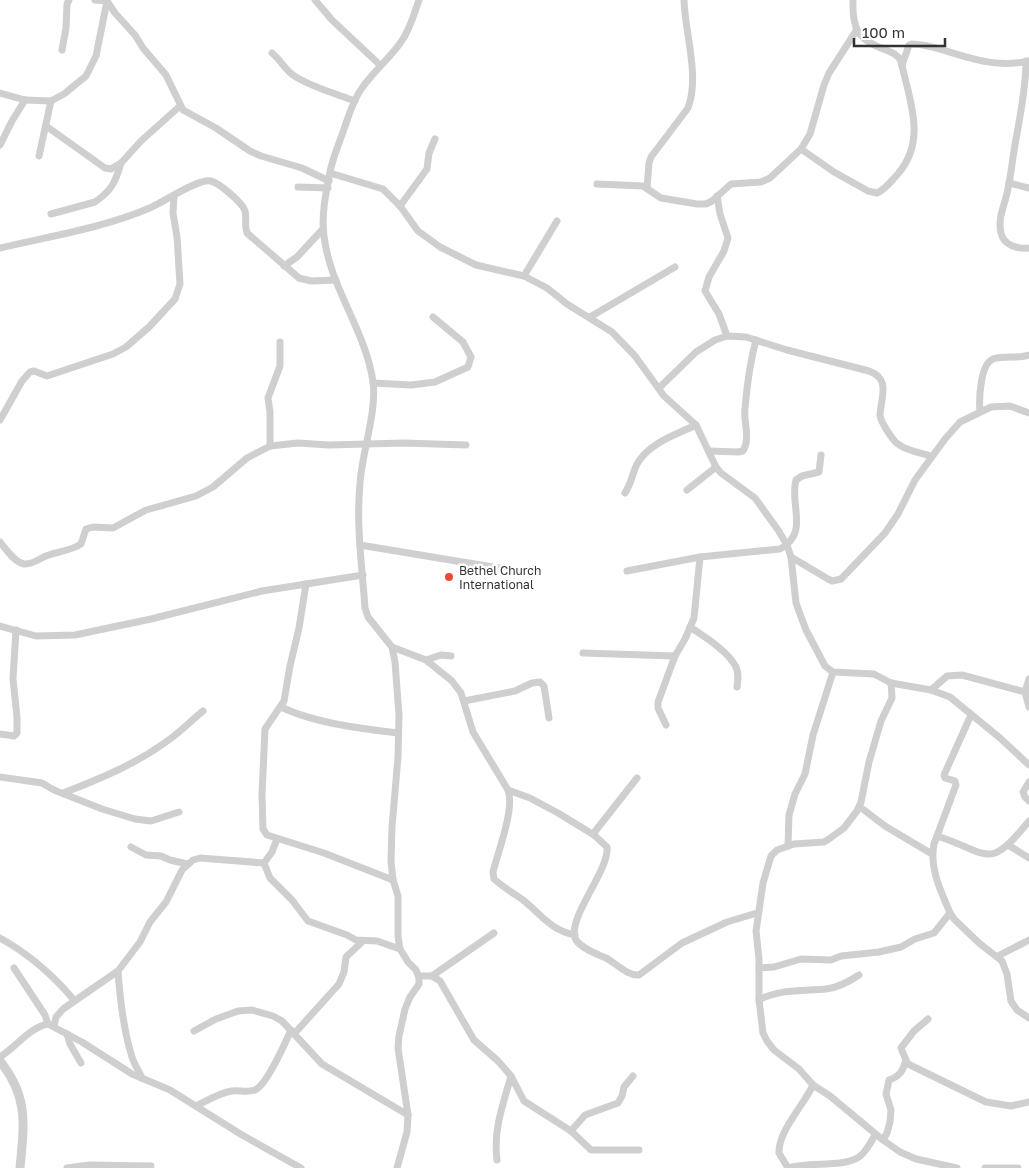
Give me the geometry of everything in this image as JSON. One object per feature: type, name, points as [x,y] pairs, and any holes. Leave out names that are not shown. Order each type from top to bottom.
[{"type":"street","points":[[62,50],[69,0]]},
{"type":"street","points":[[95,0],[107,1]]},
{"type":"street","points":[[315,0],[332,20],[380,65]]},
{"type":"street","points":[[418,0],[402,42],[380,65],[361,89],[355,100],[330,173],[323,229],[336,280],[358,330],[373,383],[372,412],[360,482],[358,519],[365,608],[368,617],[392,647],[426,660],[452,681],[461,693],[473,732],[508,790],[510,802],[494,879],[558,930],[574,935]]},
{"type":"street","points":[[647,188],[651,157],[688,108],[692,99],[692,71],[684,0]]},
{"type":"street","points":[[596,184],[647,188],[661,198],[685,203],[706,204],[730,184],[761,182],[770,178],[801,149],[810,134],[829,73],[856,31],[853,0]]},
{"type":"street","points":[[0,93],[25,100],[51,101],[64,94],[86,76],[100,44],[107,1]]},
{"type":"street","points":[[107,1],[115,14],[135,35],[143,48],[166,75],[180,106],[185,111],[216,128],[250,151],[302,168],[328,185]]},
{"type":"street","points":[[801,149],[834,172],[868,191],[877,193],[902,169],[914,142],[915,122],[902,65],[897,54],[870,44],[856,31]]},
{"type":"street","points":[[902,65],[912,44],[928,46],[988,63],[1000,64],[1028,61],[1009,183],[1002,208],[1001,233],[1013,247],[1029,248]]},
{"type":"street","points":[[272,53],[280,59],[291,74],[298,78],[355,100]]},
{"type":"street","points":[[0,145],[25,100]]},
{"type":"street","points":[[39,156],[51,101]]},
{"type":"street","points":[[46,126],[105,168],[113,169],[180,106]]},
{"type":"street","points":[[400,206],[427,168],[429,153],[435,139]]},
{"type":"street","points":[[51,214],[95,202],[101,198],[112,188],[121,163]]},
{"type":"street","points":[[330,173],[383,190],[400,206],[418,231],[440,247],[476,265],[524,276],[547,288],[567,304],[612,332],[635,356],[664,396],[696,425],[710,457],[721,473],[755,498],[778,530],[787,545],[791,557],[796,603],[800,615],[825,666],[833,672],[874,674],[891,682],[931,690],[950,697],[1000,738],[1029,765]]},
{"type":"street","points":[[0,248],[106,224],[131,216],[174,197],[203,181],[215,182],[244,207],[247,233],[284,266],[299,278],[305,280],[336,280]]},
{"type":"street","points":[[1009,183],[1029,188]]},
{"type":"street","points":[[298,186],[328,185]]},
{"type":"street","points":[[717,196],[720,214],[728,238],[724,250],[709,276],[704,291],[719,314],[727,336]]},
{"type":"street","points":[[0,420],[22,381],[30,372],[34,371],[47,376],[113,354],[126,347],[149,327],[175,299],[180,284],[177,237],[173,213],[174,197]]},
{"type":"street","points":[[524,276],[557,221]]},
{"type":"street","points":[[284,266],[297,257],[323,229]]},
{"type":"street","points":[[590,317],[675,267]]},
{"type":"street","points":[[373,383],[412,385],[435,382],[468,367],[471,358],[463,342],[433,317]]},
{"type":"street","points":[[659,388],[696,352],[715,340],[727,336],[756,340],[877,374],[882,381],[883,389],[881,420],[893,439],[905,448],[931,456]]},
{"type":"street","points":[[709,451],[738,452],[743,451],[745,447],[745,404],[756,340]]},
{"type":"street","points":[[270,446],[268,398],[280,366],[280,342]]},
{"type":"street","points":[[980,411],[981,385],[984,371],[989,362],[993,359],[1017,358],[1029,355]]},
{"type":"street","points":[[791,557],[832,581],[841,579],[885,533],[931,456],[960,422],[991,407],[1002,406],[1020,409],[1029,413]]},
{"type":"street","points":[[625,493],[631,483],[636,466],[650,448],[696,425]]},
{"type":"street","points":[[0,542],[16,560],[25,564],[48,555],[76,548],[81,544],[86,529],[94,527],[113,528],[146,510],[196,496],[213,488],[247,458],[270,446],[292,443],[330,445],[466,444]]},
{"type":"street","points":[[627,571],[700,557],[780,549],[787,545],[792,541],[796,533],[796,480],[802,476],[819,472],[821,455]]},
{"type":"street","points":[[688,490],[716,467]]},
{"type":"street","points":[[360,545],[523,572]]},
{"type":"street","points":[[666,725],[658,708],[658,702],[675,656],[694,618],[700,557]]},
{"type":"street","points":[[0,626],[36,636],[75,635],[151,619],[236,597],[289,586],[363,575]]},
{"type":"street","points":[[306,584],[284,701],[265,729],[262,794],[263,829],[266,834],[277,839],[324,853],[393,880]]},
{"type":"street","points":[[690,627],[707,637],[736,666],[737,687]]},
{"type":"street","points":[[0,734],[14,736],[17,733],[13,679],[16,630]]},
{"type":"street","points":[[392,647],[398,698],[398,733],[391,861],[393,880],[398,896],[398,936],[400,949],[419,976],[418,984],[405,1009],[399,1036],[399,1054],[408,1115],[407,1132],[397,1168]]},
{"type":"street","points":[[583,653],[675,656]]},
{"type":"street","points":[[426,660],[441,655],[451,656]]},
{"type":"street","points":[[788,846],[790,814],[795,794],[805,774],[813,735],[833,672]]},
{"type":"street","points":[[931,690],[947,676],[962,675],[1027,690]]},
{"type":"street","points":[[1029,679],[1027,690],[1029,706]]},
{"type":"street","points":[[464,701],[508,693],[532,683],[540,682],[544,686],[549,718]]},
{"type":"street","points":[[891,682],[892,698],[881,721],[860,807],[844,828],[830,839],[824,842],[794,844],[777,850],[772,856],[763,883],[757,913],[756,931],[763,1034],[774,1050],[799,1069],[813,1085],[830,1096],[875,1135],[900,1152],[916,1159],[957,1168]]},
{"type":"street","points":[[281,707],[338,724],[398,733]]},
{"type":"street","points":[[63,793],[102,778],[146,755],[170,739],[203,711]]},
{"type":"street","points":[[971,715],[944,776],[955,781],[956,785],[937,836],[932,854],[933,864],[950,913],[974,938],[998,956],[1005,966],[1011,1001],[1017,1010],[1029,1018]]},
{"type":"street","points":[[0,777],[42,783],[102,809],[144,821],[151,821],[179,812]]},
{"type":"street","points":[[593,834],[637,778]]},
{"type":"street","points":[[1029,782],[1023,792],[1024,797],[1029,801]]},
{"type":"street","points":[[508,790],[550,808],[604,842],[608,851],[580,914],[574,935],[577,942],[632,974],[640,975],[682,943],[727,922],[757,913]]},
{"type":"street","points":[[860,807],[885,826],[932,854]]},
{"type":"street","points":[[937,836],[985,854],[995,854],[1008,845],[1029,821]]},
{"type":"street","points":[[264,863],[277,839]]},
{"type":"street","points":[[1008,845],[1029,858]]},
{"type":"street","points":[[131,847],[146,856],[161,856],[187,864]]},
{"type":"street","points":[[0,1057],[10,1051],[35,1028],[51,1025],[59,1013],[74,1000],[118,971],[140,942],[150,922],[166,902],[177,878],[187,864],[200,858],[264,863]]},
{"type":"street","points":[[264,863],[270,878],[292,900],[308,921],[362,941],[382,942],[400,949]]},
{"type":"street","points":[[759,968],[774,967],[802,959],[831,960],[841,956],[872,953],[901,947],[915,939],[934,934],[950,913]]},
{"type":"street","points":[[432,976],[494,933]]},
{"type":"street","points":[[0,938],[51,974],[74,1000]]},
{"type":"street","points":[[998,956],[1029,940]]},
{"type":"street","points":[[196,1106],[216,1095],[234,1090],[251,1091],[260,1086],[292,1032],[339,984],[344,972],[346,956],[362,941]]},
{"type":"street","points":[[14,968],[51,1025],[132,1074],[170,1090],[242,1135],[301,1168]]},
{"type":"street","points":[[118,971],[120,1004],[127,1040],[132,1058],[142,1078]]},
{"type":"street","points":[[419,976],[432,976],[443,985],[474,1040],[498,1060],[511,1076],[520,1095],[528,1105],[571,1131],[591,1150],[639,1150]]},
{"type":"street","points":[[760,1000],[770,995],[836,987],[859,976]]},
{"type":"street","points":[[194,1031],[216,1019],[238,1011],[252,1010],[273,1016],[282,1022],[322,1064],[408,1115]]},
{"type":"street","points":[[928,1019],[914,1031],[901,1048],[908,1064],[986,1102],[1011,1106],[1029,1102]]},
{"type":"street","points":[[67,1034],[70,1044],[81,1063]]},
{"type":"street","points":[[883,1140],[890,1122],[891,1110],[886,1097],[886,1089],[889,1080],[897,1077],[902,1072],[906,1060]]},
{"type":"street","points":[[0,1061],[15,1082],[24,1108],[20,1168]]},
{"type":"street","points":[[497,1160],[495,1143],[497,1127],[511,1076]]},
{"type":"street","points":[[571,1131],[585,1115],[618,1103],[624,1087],[633,1076]]},
{"type":"street","points":[[813,1085],[805,1102],[793,1116],[780,1140],[779,1153],[788,1168],[799,1165],[836,1163],[855,1159],[861,1156],[875,1135]]},
{"type":"street","points":[[67,1168],[89,1164],[151,1166]]},
{"type":"street","points":[[985,1168],[1018,1168]]},
{"type":"place","name":"Bethel Church International","points":[[449,577]]}]
